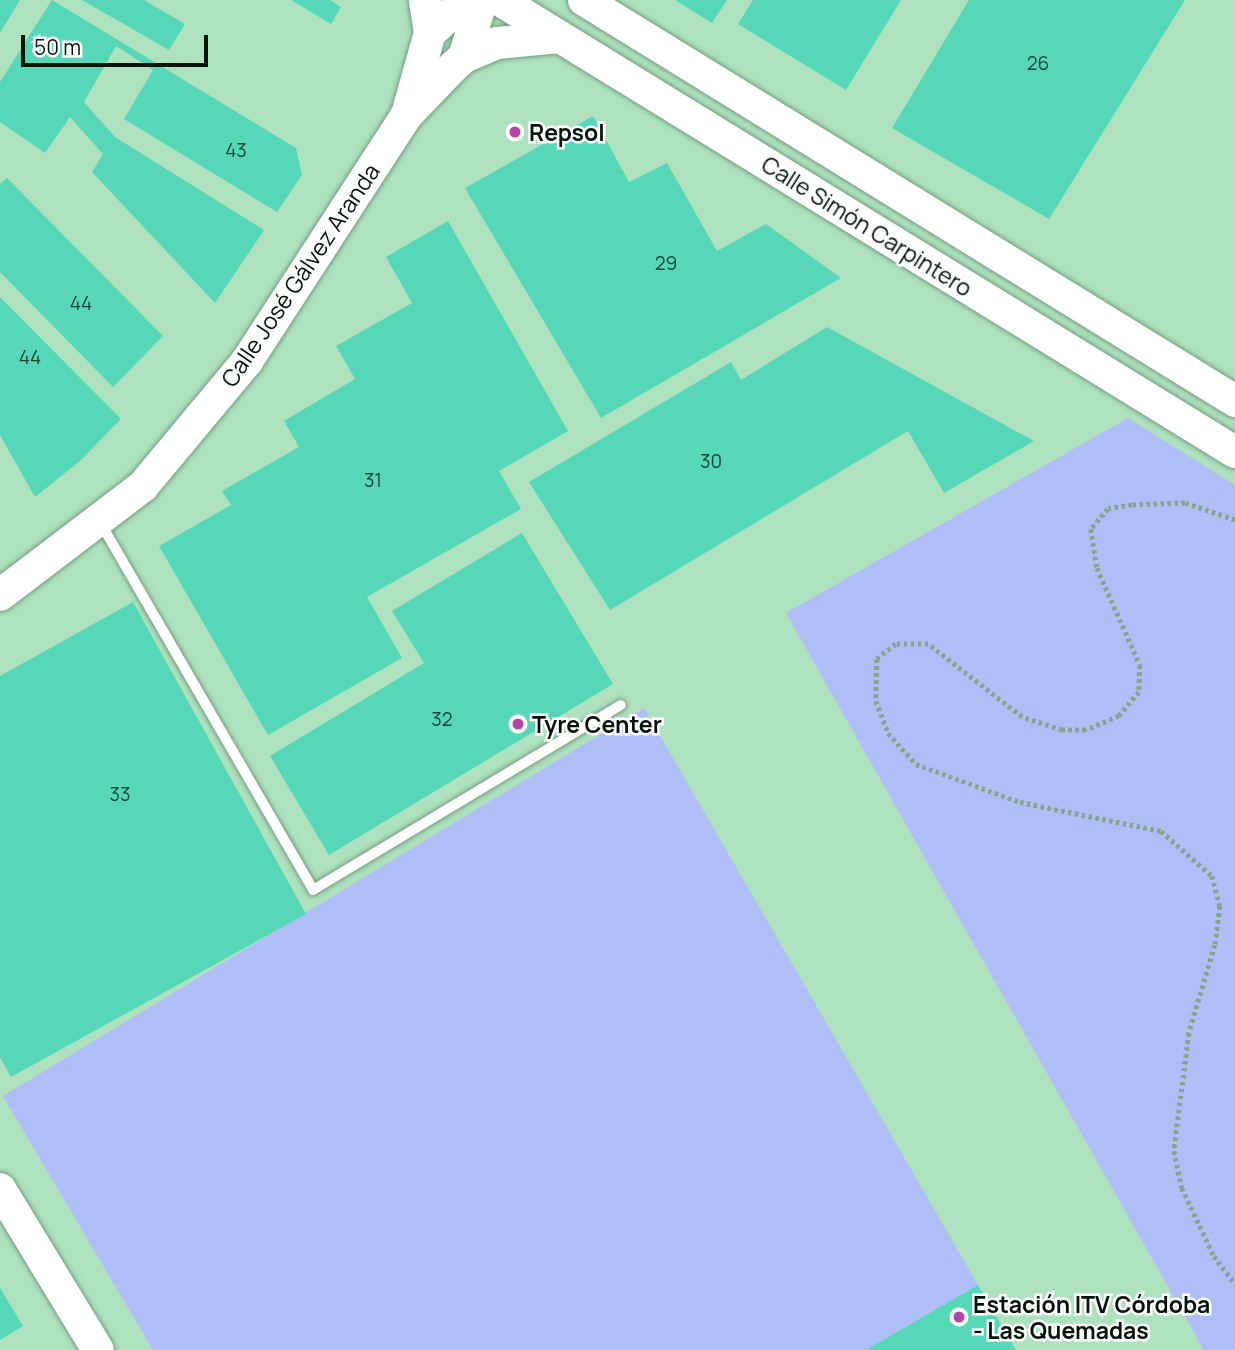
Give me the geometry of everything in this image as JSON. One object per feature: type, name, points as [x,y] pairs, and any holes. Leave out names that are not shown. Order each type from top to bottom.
[{"type":"street","name":"Calle José Gálvez Aranda","points":[[406,116],[430,33],[425,0]]},
{"type":"street","points":[[430,33],[466,0]]},
{"type":"street","points":[[464,57],[482,0]]},
{"type":"street","name":"Calle Simón Carpintero","points":[[500,0],[1235,452]]},
{"type":"street","name":"Calle Simón Carpintero","points":[[583,0],[1235,401]]},
{"type":"street","name":"Calle José Gálvez Aranda","points":[[0,595],[143,486],[247,361],[406,116],[464,57],[497,43],[560,37]]},
{"type":"street","points":[[0,1189],[98,1350]]},
{"type":"lane","points":[[99,520],[313,890],[621,705]]},
{"type":"path","points":[[1235,520],[1185,503],[1132,505],[1108,509],[1091,528],[1097,568],[1140,665],[1139,692],[1119,716],[1086,730],[1062,730],[1022,717],[928,644],[896,644],[877,659],[876,701],[888,733],[916,764],[1020,802],[1161,831],[1212,876],[1220,906],[1215,945],[1189,1033],[1174,1152],[1188,1200],[1214,1256],[1235,1284]]},
{"type":"shaded area","points":[[0,0],[1235,0],[1235,1350],[0,1350]]},
{"type":"shaded area","points":[[1128,418],[1235,485],[1235,1350],[1204,1350],[786,613]]},
{"type":"shaded area","points":[[644,708],[978,1285],[866,1350],[153,1350],[3,1096]]},
{"type":"building","points":[[0,0],[20,0],[0,33]]},
{"type":"building","points":[[52,0],[296,148],[302,175],[277,212],[124,119],[153,70],[116,46],[84,102],[115,137],[264,230],[215,303],[92,172],[103,154],[70,117],[45,153],[0,122],[0,82]]},
{"type":"building","points":[[82,0],[144,0],[185,24],[169,50]]},
{"type":"building","points":[[291,0],[330,0],[341,7],[331,24]]},
{"type":"building","points":[[675,0],[727,0],[712,23]]},
{"type":"building","points":[[753,0],[901,0],[846,90],[738,24]]},
{"type":"building","points":[[969,0],[1185,0],[1049,219],[892,128]]},
{"type":"building","points":[[593,116],[629,182],[667,163],[717,251],[766,224],[841,278],[601,418],[465,188]]},
{"type":"building","points":[[7,178],[163,336],[113,387],[0,272],[0,184]]},
{"type":"building","points":[[448,221],[568,431],[499,471],[521,509],[367,597],[402,658],[268,735],[159,546],[231,505],[222,491],[299,447],[284,421],[355,379],[336,346],[412,303],[386,257]]},
{"type":"building","points":[[0,297],[121,419],[80,461],[35,497],[0,435]]},
{"type":"building","points":[[827,327],[1034,441],[944,493],[908,431],[610,610],[529,482],[731,362],[741,380]]},
{"type":"building","points":[[522,533],[613,684],[329,855],[270,756],[424,663],[392,611]]},
{"type":"building","points":[[133,602],[306,914],[11,1077],[0,1057],[0,676]]},
{"type":"building","name":"Estación ITV Córdoba - Las Quemadas","points":[[978,1285],[1016,1350],[866,1350]]},
{"type":"building","points":[[0,1288],[23,1326],[0,1340]]},
{"type":"place","name":"Repsol","points":[[515,132]]},
{"type":"place","name":"Tyre Center","points":[[518,724]]},
{"type":"place","name":"Estación ITV Córdoba - Las Quemadas","points":[[959,1317]]}]
